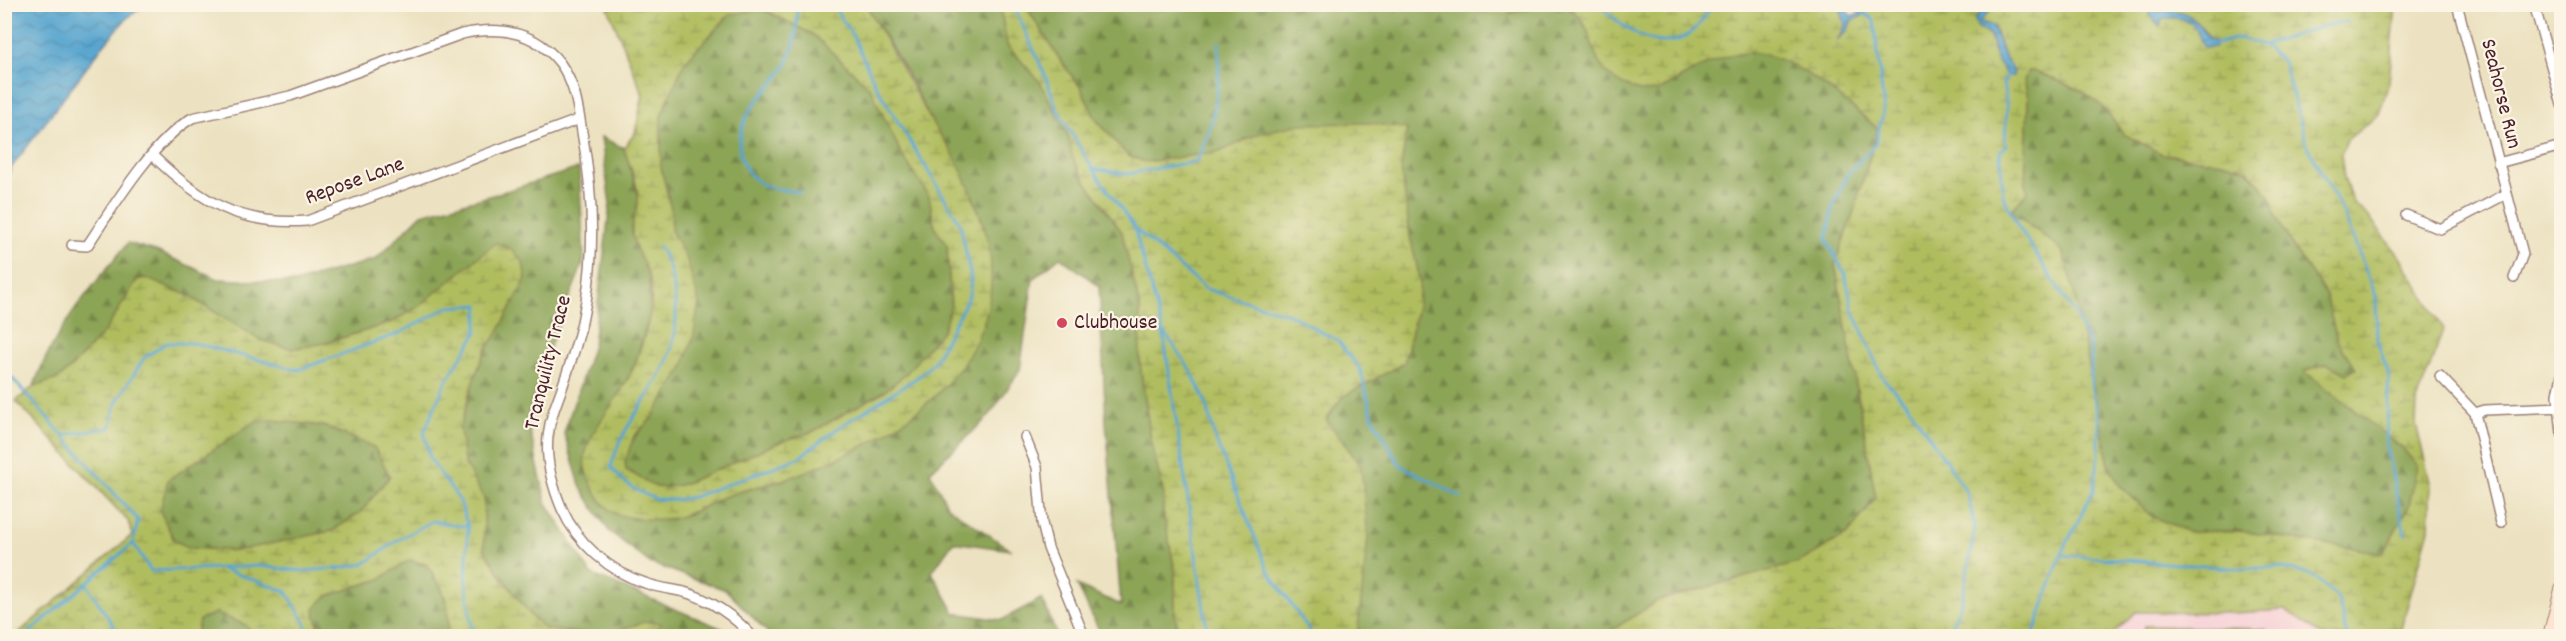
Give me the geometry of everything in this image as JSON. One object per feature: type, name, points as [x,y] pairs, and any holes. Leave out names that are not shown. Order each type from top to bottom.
[{"type":"street","name":"Seahorse Run","points":[[2457,4],[2523,254],[2514,278]]},
{"type":"street","points":[[2534,4],[2562,105]]},
{"type":"street","points":[[2558,4],[2562,16]]},
{"type":"street","name":"Tranquility Trace","points":[[72,245],[87,246],[120,196],[152,155],[181,124],[192,118],[290,96],[462,34],[485,29],[514,33],[528,38],[559,62],[573,88],[580,119],[591,198],[590,267],[583,317],[548,430],[550,471],[554,487],[570,523],[581,540],[598,556],[637,580],[686,593],[707,602],[738,622],[752,636]]},
{"type":"street","name":"Repose Lane","points":[[152,155],[189,189],[236,213],[268,222],[307,221],[580,119]]},
{"type":"street","points":[[2498,163],[2562,146]]},
{"type":"street","points":[[2406,216],[2440,229],[2506,194]]},
{"type":"street","points":[[2562,375],[2560,407],[2562,434]]},
{"type":"street","points":[[2440,376],[2475,413],[2500,524]]},
{"type":"street","points":[[2475,413],[2485,410],[2560,407]]},
{"type":"street","points":[[1025,437],[1037,467],[1042,523],[1048,548],[1084,636]]},
{"type":"street","points":[[2550,636],[2562,590]]},
{"type":"shaded area","points":[[2127,592],[2300,609],[2322,636],[2108,636]]},
{"type":"green space","points":[[1461,4],[1465,8],[1485,12],[1511,13],[1529,5],[1564,5],[1578,15],[1587,29],[1598,60],[1662,89],[1702,66],[1734,55],[1761,54],[1779,59],[1816,79],[1878,129],[1854,211],[1835,264],[1876,498],[1848,534],[1798,563],[1657,601],[1603,636],[1357,636],[1361,466],[1326,420],[1342,397],[1404,363],[1418,306],[1420,280],[1410,236],[1401,167],[1407,129],[1260,133],[1220,152],[1145,162],[1128,156],[1095,118],[1081,88],[1025,5]]},
{"type":"green space","points":[[607,5],[866,5],[933,124],[956,160],[980,214],[990,254],[990,297],[979,334],[960,368],[934,397],[903,422],[868,443],[786,479],[726,496],[676,518],[659,519],[631,518],[611,511],[594,490],[586,472],[584,460],[594,433],[629,378],[651,309],[651,285],[632,234],[638,200],[637,187],[624,148],[635,133],[643,95]],"holes":[[[763,9],[814,35],[870,88],[902,155],[929,196],[935,228],[947,245],[951,305],[943,330],[905,375],[885,391],[812,432],[780,442],[684,484],[665,488],[656,487],[626,470],[625,462],[634,436],[652,418],[683,367],[694,335],[699,301],[687,260],[671,230],[672,214],[661,167],[661,116],[684,63],[730,14]]]},
{"type":"green space","points":[[866,5],[1000,5],[1007,45],[1040,82],[1069,137],[1072,156],[1083,177],[1122,232],[1140,308],[1140,362],[1151,441],[1164,495],[1163,512],[1175,570],[1175,616],[1181,636],[1102,636],[1077,585],[1121,605],[1106,422],[1099,286],[1060,257],[1033,279],[1020,370],[989,416],[930,472],[948,507],[1011,550],[953,542],[932,572],[955,613],[1002,620],[1042,598],[1057,636],[771,636],[726,590],[650,563],[609,531],[581,488],[564,433],[593,345],[610,204],[601,137],[624,148],[639,197],[632,231],[649,278],[651,311],[633,370],[588,444],[584,469],[604,505],[656,515],[681,517],[726,496],[784,480],[829,462],[900,422],[932,397],[958,369],[978,336],[989,298],[990,256],[983,223],[961,172]]},
{"type":"green space","points":[[1000,5],[1025,5],[1081,88],[1095,118],[1128,156],[1145,162],[1220,152],[1260,133],[1301,124],[1371,123],[1407,129],[1401,167],[1410,236],[1420,280],[1418,306],[1404,363],[1342,397],[1326,419],[1361,466],[1368,537],[1357,636],[1181,636],[1175,616],[1175,570],[1163,512],[1164,495],[1151,441],[1140,362],[1140,308],[1122,232],[1083,177],[1072,156],[1069,137],[1040,82],[1007,45]]},
{"type":"green space","points":[[1461,5],[1529,5],[1500,14],[1478,12]]},
{"type":"green space","points":[[1564,5],[1840,5],[1845,24],[1840,36],[1848,30],[1851,21],[1865,14],[1865,5],[1883,5],[1894,9],[1916,5],[1941,5],[1956,13],[1981,5],[1983,11],[1975,18],[1978,29],[1990,37],[1996,58],[2008,76],[2014,71],[2004,57],[1994,26],[1979,22],[1989,11],[1991,5],[2149,5],[2149,15],[2160,26],[2161,21],[2165,19],[2185,20],[2196,29],[2204,47],[2214,47],[2199,23],[2193,18],[2178,12],[2158,11],[2158,5],[2396,5],[2389,82],[2379,114],[2347,140],[2341,154],[2344,178],[2353,203],[2369,217],[2398,254],[2444,329],[2417,401],[2416,424],[2431,486],[2429,529],[2399,636],[2323,636],[2285,610],[2233,613],[2135,612],[2111,636],[1603,636],[1657,601],[1798,563],[1848,534],[1876,498],[1835,264],[1854,211],[1878,129],[1816,79],[1779,59],[1762,54],[1745,53],[1723,58],[1702,66],[1662,89],[1644,91],[1625,86],[1608,74],[1597,58],[1588,30],[1582,20]],"holes":[[[2028,71],[2036,71],[2084,92],[2102,106],[2124,134],[2162,154],[2223,162],[2247,169],[2271,197],[2275,214],[2291,244],[2326,295],[2337,340],[2356,369],[2347,374],[2327,364],[2304,371],[2401,447],[2417,465],[2409,506],[2383,553],[2239,531],[2189,532],[2153,517],[2120,486],[2109,466],[2074,292],[2062,250],[2011,211],[2028,191],[2025,184],[2028,98],[2024,80]]]},
{"type":"green space","points":[[762,9],[814,35],[870,88],[902,155],[929,196],[935,228],[947,245],[951,305],[943,330],[905,375],[885,391],[812,432],[780,442],[684,484],[665,488],[656,487],[626,470],[625,462],[632,441],[652,418],[687,260],[671,230],[672,214],[661,167],[661,116],[684,63],[730,14]]},
{"type":"green space","points":[[2028,71],[2035,71],[2084,92],[2102,106],[2124,134],[2162,154],[2223,162],[2247,169],[2271,197],[2275,214],[2291,244],[2326,295],[2337,340],[2356,369],[2347,374],[2327,364],[2305,372],[2401,447],[2418,465],[2409,506],[2383,553],[2239,531],[2189,532],[2153,517],[2120,486],[2109,466],[2074,292],[2062,250],[2011,211],[2028,191],[2025,184],[2028,98],[2024,80]]},
{"type":"green space","points":[[579,168],[584,261],[550,346],[527,418],[546,502],[591,574],[725,630],[731,636],[653,636],[661,623],[645,622],[600,636],[545,629],[532,617],[484,549],[484,499],[464,462],[460,427],[473,381],[486,349],[496,336],[496,243],[418,307],[390,323],[326,343],[292,349],[260,340],[187,295],[145,278],[137,280],[106,330],[71,368],[58,379],[34,386],[51,347],[62,329],[87,293],[128,243],[156,251],[218,279],[294,283],[376,259],[422,214],[490,196]]},
{"type":"green space","points":[[496,243],[511,249],[523,262],[526,279],[496,336],[486,349],[473,381],[460,427],[464,462],[484,499],[484,549],[501,576],[532,617],[545,629],[588,636],[448,636],[447,606],[438,582],[426,564],[409,560],[380,579],[327,596],[314,609],[321,636],[255,636],[246,625],[215,613],[199,620],[196,636],[15,636],[132,535],[128,521],[16,401],[34,386],[58,379],[71,368],[106,330],[137,280],[145,278],[187,295],[260,340],[292,349],[326,343],[390,323],[418,307]],"holes":[[[273,420],[324,426],[374,447],[390,476],[360,513],[332,531],[236,551],[189,548],[174,540],[160,511],[168,480],[256,421]]]},
{"type":"green space","points":[[273,420],[324,426],[374,447],[390,476],[360,513],[332,531],[236,551],[189,548],[174,540],[160,511],[168,480],[256,421]]},
{"type":"green space","points":[[408,560],[426,564],[438,582],[447,606],[448,636],[321,636],[314,608],[327,596],[380,579]]},
{"type":"green space","points":[[215,613],[246,625],[255,636],[196,636],[199,620]]},
{"type":"green space","points":[[645,622],[661,623],[653,636],[600,636]]},
{"type":"green space","points":[[2145,626],[2264,629],[2266,634],[2284,636],[2142,636]]},
{"type":"water","points":[[5,4],[145,5],[126,19],[102,47],[11,168],[5,183]]},
{"type":"water","points":[[1840,5],[1843,5],[1851,16],[1859,13],[1859,5],[1865,5],[1865,14],[1851,21],[1848,30],[1837,40],[1845,26]]},
{"type":"water","points":[[1941,5],[1960,7],[1991,5],[1990,11],[1980,22],[1993,26],[2004,57],[2014,71],[2013,76],[2007,76],[1995,55],[1992,40],[1977,26],[1975,19],[1982,11],[1981,6],[1956,13]]},
{"type":"water","points":[[2149,5],[2158,5],[2158,11],[2177,11],[2189,16],[2210,40],[2215,42],[2215,47],[2204,47],[2196,29],[2185,20],[2165,19],[2161,21],[2160,26],[2149,15]]},
{"type":"waterway","points":[[797,4],[796,34],[790,56],[778,77],[750,110],[739,143],[741,159],[756,180],[771,187],[800,192]]},
{"type":"waterway","points":[[658,246],[668,264],[674,290],[676,325],[672,348],[664,368],[619,444],[611,467],[623,481],[655,499],[674,500],[693,497],[798,458],[841,426],[921,375],[934,362],[969,296],[971,278],[960,223],[876,86],[854,38],[832,4]]},
{"type":"waterway","points":[[1013,4],[1045,75],[1057,109],[1093,169],[1134,227],[1163,331],[1208,636]]},
{"type":"waterway","points":[[1598,4],[1619,22],[1642,37],[1668,42],[1680,39],[1693,31],[1713,4]]},
{"type":"waterway","points":[[1864,13],[1874,20],[1884,110],[1875,145],[1849,172],[1833,206],[1827,241],[1845,274],[1853,310],[1882,377],[1907,404],[1967,492],[1975,528],[1962,601],[1947,636]]},
{"type":"waterway","points":[[2212,45],[2238,38],[2264,45],[2324,26],[2346,22]]},
{"type":"waterway","points":[[1094,169],[1127,174],[1197,161],[1209,132],[1216,103],[1219,43]]},
{"type":"waterway","points":[[2264,45],[2283,62],[2308,148],[2343,212],[2376,296],[2377,340],[2389,375],[2386,447],[2405,534]]},
{"type":"waterway","points":[[2008,74],[2003,82],[2007,109],[2006,145],[2000,152],[2003,195],[2018,226],[2077,317],[2091,349],[2091,386],[2099,420],[2099,456],[2093,491],[2061,555],[2033,636]]},
{"type":"waterway","points":[[1135,229],[1206,289],[1291,315],[1338,341],[1360,369],[1373,418],[1400,465],[1461,497]]},
{"type":"waterway","points":[[63,435],[110,428],[116,403],[144,358],[166,343],[194,343],[298,370],[400,333],[448,307],[479,305],[476,334],[446,381],[424,432],[430,459],[460,501],[468,527],[466,581],[473,636]]},
{"type":"waterway","points":[[1165,333],[1191,371],[1206,403],[1215,438],[1268,570],[1313,636]]},
{"type":"waterway","points":[[4,369],[138,520],[133,543],[25,636]]},
{"type":"waterway","points":[[219,568],[260,566],[302,571],[342,568],[364,564],[398,540],[432,521],[468,527]]},
{"type":"waterway","points":[[133,543],[151,571],[219,568],[286,591],[305,622],[308,636]]},
{"type":"waterway","points":[[2061,555],[2243,569],[2278,567],[2312,575],[2338,598],[2347,636]]},
{"type":"waterway","points":[[86,583],[120,636]]},
{"type":"place","name":"Clubhouse","points":[[1062,323]]}]
